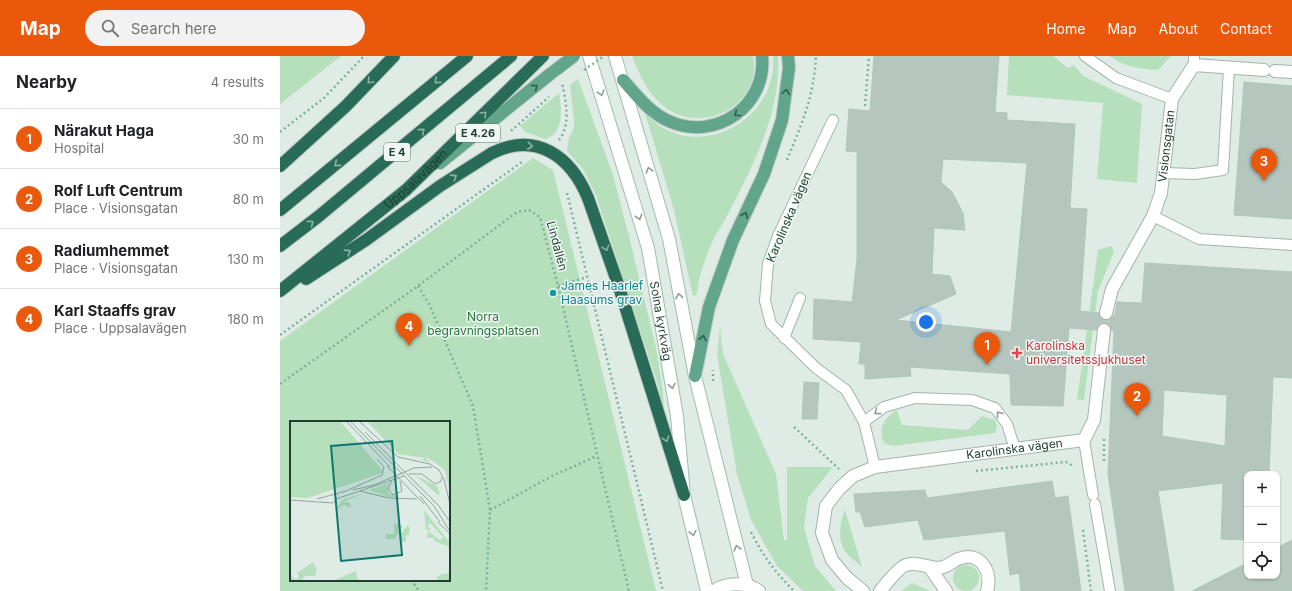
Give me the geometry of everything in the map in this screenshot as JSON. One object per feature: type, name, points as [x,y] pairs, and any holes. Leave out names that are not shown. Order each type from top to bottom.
[{"type":"highway","points":[[280,166],[346,106],[394,56]]},
{"type":"highway","name":"E 4","points":[[280,210],[467,56]]},
{"type":"highway","name":"E 4","points":[[280,246],[319,216],[511,56]]},
{"type":"highway","points":[[406,190],[543,56]]},
{"type":"highway","points":[[280,296],[366,240],[440,186],[492,153],[505,148],[521,145],[537,147],[551,152],[565,161],[573,170],[588,198],[619,287],[684,495]]},
{"type":"highway","name":"Uppsalavägen","points":[[280,291],[406,190]]},
{"type":"main road","name":"Uppsalavägen","points":[[406,190],[555,76],[574,56]]},
{"type":"main road","points":[[623,80],[647,106],[665,119],[686,126],[703,127],[731,119],[750,103],[756,94],[761,80],[762,56]]},
{"type":"main road","points":[[695,376],[709,307],[733,240],[764,174],[782,120],[789,68],[788,56]]},
{"type":"street","name":"Solna kyrkväg","points":[[589,56],[648,248],[677,416],[684,495],[707,591]]},
{"type":"street","name":"Solna kyrkväg","points":[[616,56],[668,239],[695,376],[747,585]]},
{"type":"street","name":"Visionsgatan","points":[[1106,313],[1112,288],[1153,216],[1161,193],[1172,99],[1194,60]]},
{"type":"street","points":[[1194,60],[1229,68],[1292,72]]},
{"type":"street","points":[[1084,440],[1094,420],[1104,330]]},
{"type":"street","name":"Karolinska vägen","points":[[863,591],[847,578],[832,560],[822,533],[826,506],[839,489],[854,476],[875,468],[1084,440]]},
{"type":"street","points":[[880,591],[905,565],[917,564],[930,568],[947,567],[958,559],[975,559],[986,568],[989,574],[987,591]]},
{"type":"street","points":[[930,568],[946,591]]},
{"type":"street","points":[[714,591],[731,584],[747,585],[759,591]]},
{"type":"lane","points":[[1084,56],[1116,78],[1172,99]]},
{"type":"lane","points":[[1163,173],[1195,174],[1223,170],[1229,68]]},
{"type":"lane","name":"Karolinska vägen","points":[[833,120],[778,236],[768,264],[765,300],[772,324],[784,338],[816,368],[846,390],[864,422],[875,468]]},
{"type":"lane","points":[[1153,216],[1199,239],[1292,245]]},
{"type":"lane","points":[[784,338],[800,298]]},
{"type":"lane","points":[[864,422],[884,407],[915,398],[972,400],[995,408],[1007,424],[1016,449]]},
{"type":"lane","points":[[1084,440],[1110,591]]},
{"type":"path","points":[[280,132],[324,98],[364,56]]},
{"type":"path","points":[[786,161],[809,106],[815,80],[816,56]]},
{"type":"path","points":[[865,106],[869,56]]},
{"type":"path","points":[[555,76],[567,115],[564,135],[555,146]]},
{"type":"path","points":[[510,132],[555,92]]},
{"type":"path","points":[[280,335],[524,160]]},
{"type":"path","points":[[511,163],[512,169]]},
{"type":"path","points":[[566,188],[663,591]]},
{"type":"path","name":"Lindallén","points":[[280,384],[418,286],[517,212],[529,210],[540,217],[558,286],[629,591]]},
{"type":"path","points":[[558,286],[587,277]]},
{"type":"path","points":[[418,286],[429,304],[472,406],[490,510],[486,591]]},
{"type":"path","points":[[713,369],[713,384]]},
{"type":"path","points":[[794,427],[839,470]]},
{"type":"path","points":[[490,510],[554,475],[597,456]]},
{"type":"path","points":[[975,472],[1066,462],[1074,467]]},
{"type":"path","points":[[1082,522],[1091,591]]},
{"type":"path","points":[[750,530],[759,548],[775,573],[794,591]]},
{"type":"path","points":[[412,581],[419,591]]},
{"type":"green space","points":[[280,56],[341,56],[280,104]]},
{"type":"green space","points":[[632,56],[753,56],[754,73],[749,87],[741,100],[729,109],[715,116],[700,118],[684,116],[669,110],[656,99],[638,72]]},
{"type":"green space","points":[[773,56],[778,56],[778,77],[770,119],[755,159],[713,240],[702,270],[696,295],[693,296],[674,210],[645,113],[665,129],[684,136],[704,136],[722,132],[740,123],[754,111],[765,95],[772,76]]},
{"type":"green space","points":[[1009,56],[1053,56],[1068,68],[1074,65],[1083,76],[1142,104],[1137,183],[1097,179],[1103,103],[1007,95]]},
{"type":"green space","points":[[1110,56],[1171,56],[1158,70],[1132,67],[1115,60]]},
{"type":"green space","points":[[578,79],[612,172],[628,232],[656,348],[663,391],[664,412],[662,410],[658,385],[596,195],[583,169],[567,151],[569,138],[574,127],[570,85]]},
{"type":"green space","points":[[559,93],[561,113],[559,126],[556,132],[545,139],[525,132],[520,126]]},
{"type":"green space","name":"Norra begravningsplatsen","points":[[533,158],[553,170],[656,591],[280,591],[280,341]]},
{"type":"green space","points":[[1111,246],[1114,252],[1098,291],[1084,400],[1077,400],[1098,250]]},
{"type":"green space","points":[[720,326],[723,354],[776,474],[784,540],[787,540],[787,467],[833,467],[808,498],[804,528],[815,566],[836,591],[803,591],[777,566],[751,520],[737,474],[717,355]]},
{"type":"green space","points":[[897,410],[902,425],[968,430],[982,416],[995,420],[997,426],[995,433],[893,446],[884,443],[882,438],[882,428],[889,416]]},
{"type":"green space","points":[[845,510],[862,567],[848,555],[842,545],[840,527]]},
{"type":"green space","points":[[966,565],[975,569],[979,578],[975,587],[966,591],[957,587],[953,578],[957,569]]},
{"type":"green space","points":[[912,583],[930,591],[901,591]]},
{"type":"building","points":[[874,56],[999,56],[995,112],[1007,113],[1007,120],[1075,124],[1070,208],[1087,209],[1080,311],[1099,313],[1101,319],[1108,320],[1115,314],[1117,302],[1142,303],[1145,263],[1292,272],[1292,378],[1273,377],[1269,471],[1244,471],[1244,540],[1221,539],[1223,483],[1158,491],[1174,591],[1125,591],[1108,474],[1114,331],[1111,330],[1108,324],[1101,323],[1096,330],[1069,328],[1063,406],[1011,405],[1010,374],[910,367],[911,376],[865,379],[865,364],[859,364],[861,342],[813,339],[814,299],[852,302],[857,260],[857,152],[846,151],[849,109],[870,111]],"holes":[[[943,159],[1027,163],[1011,332],[896,320],[956,294],[950,276],[932,274],[934,228],[965,230],[963,213],[952,192],[941,182]],[[1164,390],[1227,395],[1225,446],[1162,436]]]},
{"type":"building","points":[[1244,82],[1292,86],[1292,219],[1234,215]]},
{"type":"building","points":[[804,382],[819,383],[817,419],[802,419]]},
{"type":"building","points":[[1052,481],[1055,498],[1068,496],[1081,591],[1021,591],[1019,573],[1010,575],[1005,531],[924,540],[918,520],[865,527],[860,512],[856,512],[854,494],[925,490],[927,498]]},
{"type":"building","points":[[1292,540],[1292,591],[1192,591],[1244,565],[1244,579],[1280,579],[1280,546]]},
{"type":"tunnel","points":[[1104,330],[1106,313]]},
{"type":"place","name":"Radiumhemmet","points":[[1264,181]]},
{"type":"place","name":"James Haarlef Haasums grav","points":[[553,293]]},
{"type":"place","name":"Karl Staaffs grav","points":[[409,346]]},
{"type":"place","name":"Karolinska universitetssjukhuset","points":[[1017,353]]},
{"type":"place","name":"Närakut Haga","points":[[987,365]]},
{"type":"place","name":"Rolf Luft Centrum","points":[[1137,416]]}]
